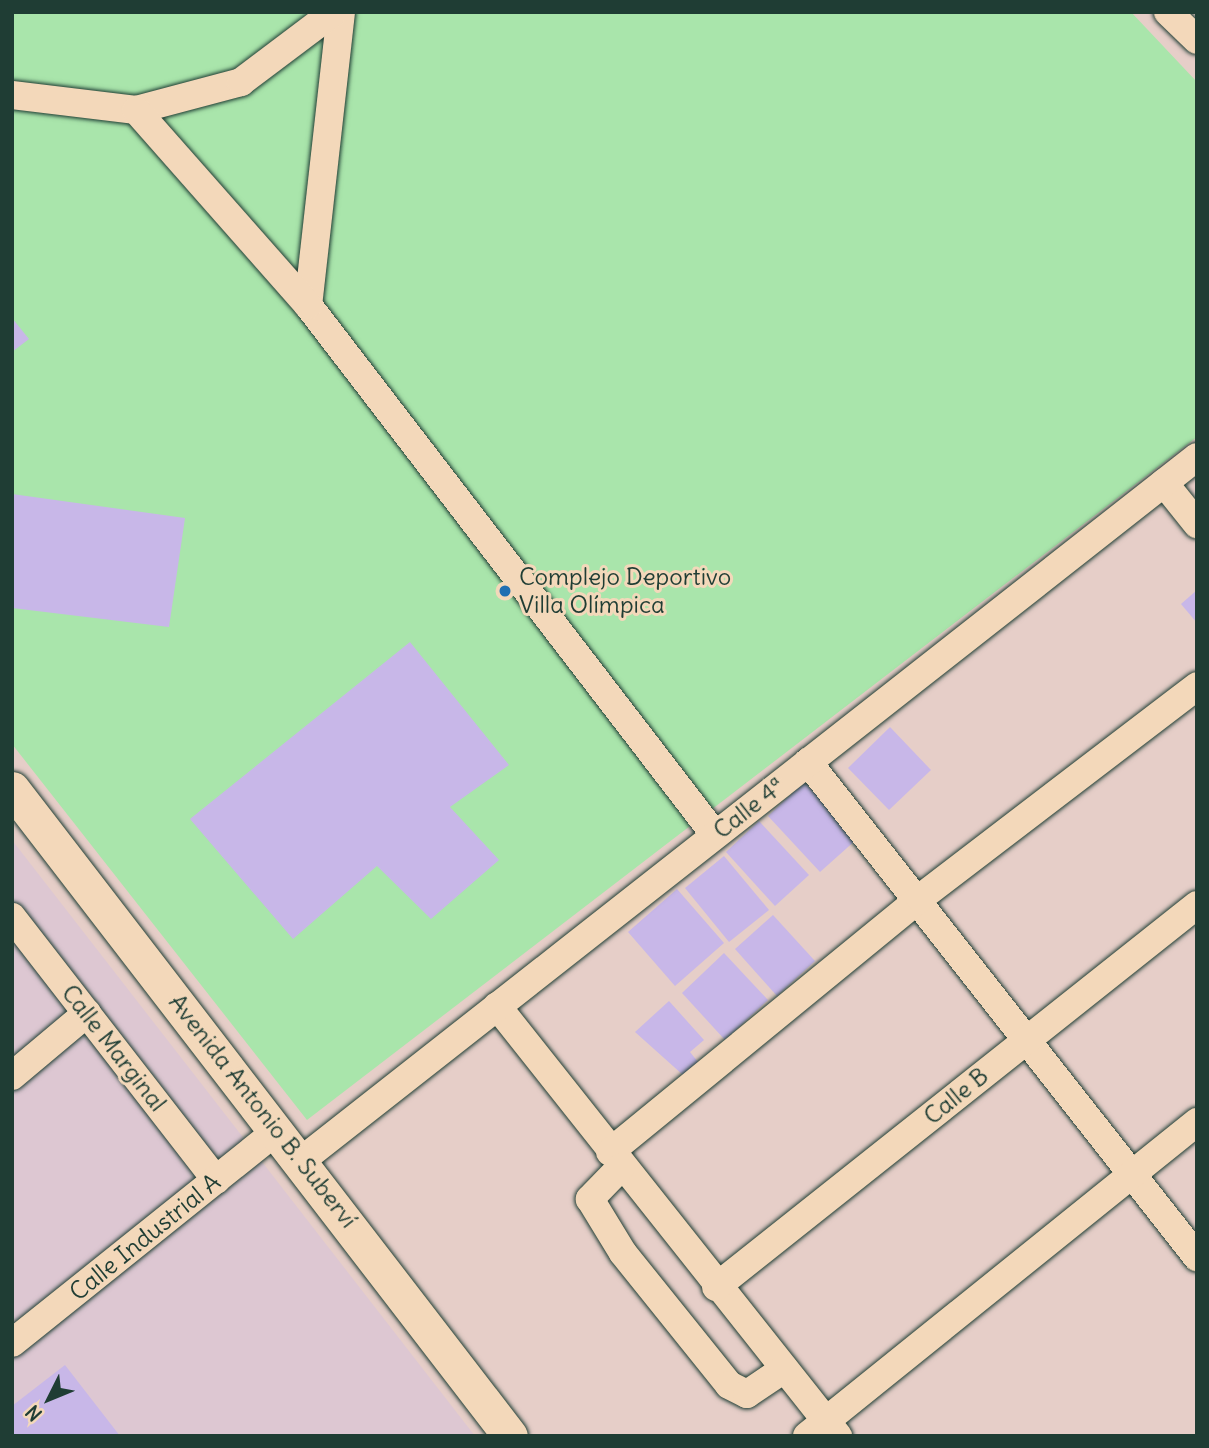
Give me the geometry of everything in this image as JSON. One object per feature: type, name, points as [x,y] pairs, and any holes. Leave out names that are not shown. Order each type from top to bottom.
[{"type":"main road","name":"Avenida Antonio B. Suberví","points":[[12,789],[302,1160],[510,1436]]},
{"type":"street","points":[[12,96],[136,110],[241,82],[334,12]]},
{"type":"street","points":[[308,305],[341,12]]},
{"type":"street","points":[[1168,12],[1197,40]]},
{"type":"street","points":[[136,110],[308,305],[715,835]]},
{"type":"street","name":"Calle 4ª","points":[[302,1160],[1197,457]]},
{"type":"street","points":[[1164,483],[1197,524]]},
{"type":"street","points":[[785,1369],[747,1394],[729,1385],[623,1254],[590,1199],[616,1159],[920,898],[1197,686]]},
{"type":"street","points":[[808,762],[920,898],[1197,1257]]},
{"type":"street","name":"Calle B","points":[[716,1287],[1197,905]]},
{"type":"street","name":"Calle Marginal","points":[[12,917],[216,1180]]},
{"type":"street","points":[[497,1006],[716,1287],[785,1369],[824,1431],[1197,1122]]},
{"type":"street","points":[[12,1076],[87,1013]]},
{"type":"street","name":"Calle Industrial A","points":[[12,1343],[278,1130]]},
{"type":"shaded area","points":[[12,840],[475,1436],[12,1436]]},
{"type":"green space","name":"Complejo Deportivo Villa Olímpica","points":[[12,12],[1131,12],[1197,82],[1197,437],[307,1120],[12,744]]},
{"type":"building","points":[[12,318],[29,339],[12,352]]},
{"type":"building","points":[[12,494],[185,518],[169,627],[12,608]]},
{"type":"building","points":[[1197,590],[1197,623],[1181,604]]},
{"type":"building","points":[[410,642],[509,765],[450,807],[499,860],[431,919],[377,866],[293,939],[190,819]]},
{"type":"building","points":[[890,727],[931,770],[889,810],[848,768]]},
{"type":"building","points":[[804,782],[857,839],[820,872],[768,816]]},
{"type":"building","points":[[759,821],[809,875],[775,906],[726,852]]},
{"type":"building","points":[[724,856],[769,910],[729,942],[685,888]]},
{"type":"building","points":[[677,889],[724,943],[675,986],[628,932]]},
{"type":"building","points":[[773,915],[815,961],[777,996],[735,949]]},
{"type":"building","points":[[724,953],[768,1000],[725,1040],[682,993]]},
{"type":"building","points":[[669,1001],[704,1040],[690,1052],[698,1062],[683,1075],[635,1032]]},
{"type":"building","points":[[65,1365],[120,1436],[12,1436],[12,1406]]},
{"type":"place","name":"Complejo Deportivo Villa Olímpica","points":[[505,591]]}]
